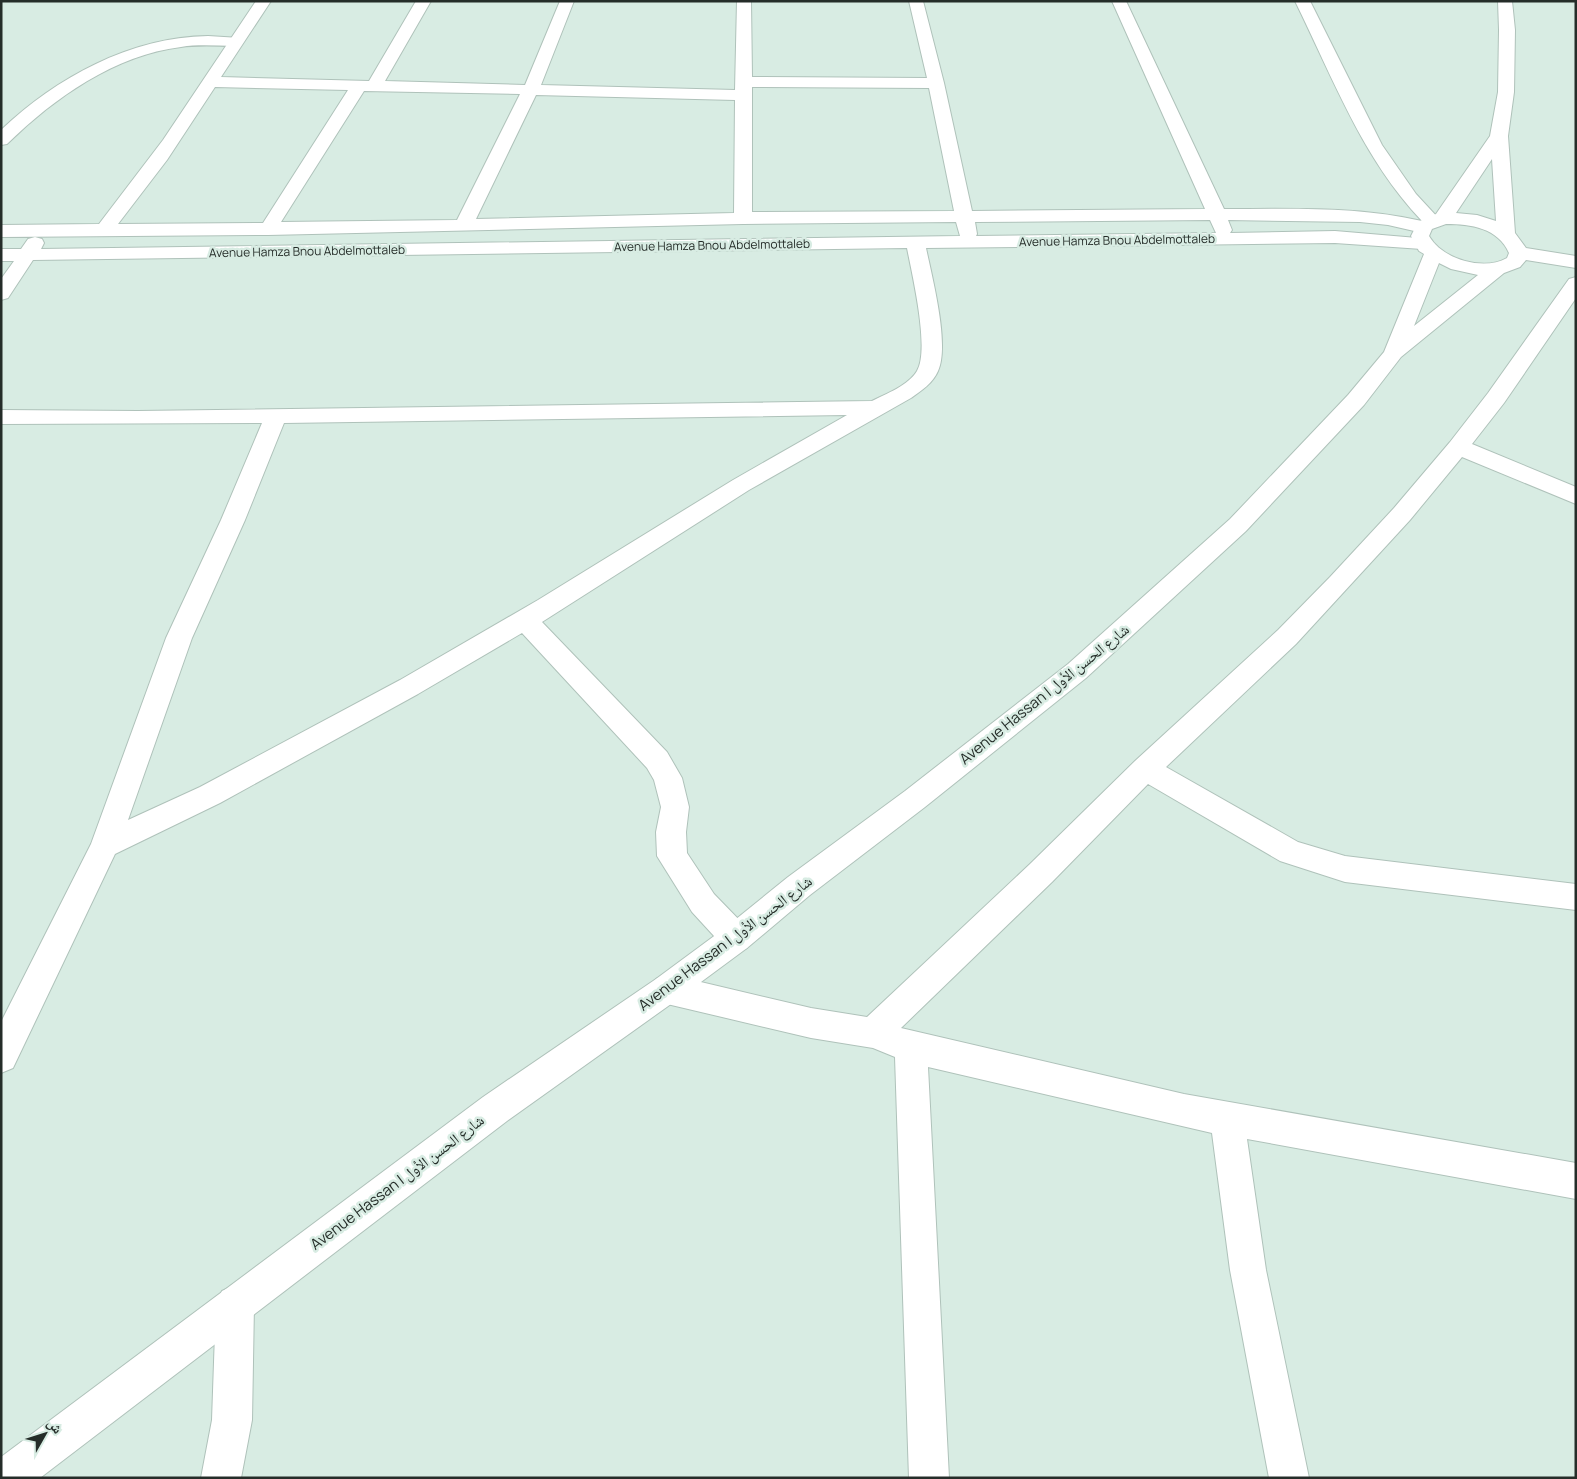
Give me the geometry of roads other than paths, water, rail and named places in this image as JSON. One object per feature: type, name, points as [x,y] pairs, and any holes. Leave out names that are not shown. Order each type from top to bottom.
[{"type":"street","points":[[105,229],[154,165],[235,41],[264,1]]},
{"type":"street","points":[[268,229],[424,1]]},
{"type":"street","points":[[464,224],[532,89],[567,1]]},
{"type":"street","points":[[743,218],[744,1]]},
{"type":"street","points":[[916,1],[936,83],[963,217],[970,242]]},
{"type":"street","points":[[1119,1],[1227,238]]},
{"type":"street","points":[[1302,1],[1372,144],[1392,178],[1413,204],[1448,262],[1465,267],[1499,268]]},
{"type":"street","name":"Avenue Hassan I شارع الحسن الأول","points":[[1505,1],[1507,30],[1506,92],[1499,136],[1506,233]]},
{"type":"street","points":[[1,140],[44,102],[76,82],[118,61],[149,48],[180,42],[235,41]]},
{"type":"street","points":[[209,82],[532,89],[744,88],[936,83]]},
{"type":"street","name":"Avenue Hassan I شارع الحسن الأول","points":[[1394,353],[1430,233],[1499,136]]},
{"type":"street","points":[[1,231],[268,229],[743,218],[1217,214],[1360,216],[1388,218],[1430,233],[1476,220],[1506,233],[1516,243],[1519,253],[1576,262]]},
{"type":"street","points":[[1,294],[45,230]]},
{"type":"street","name":"Avenue Hamza Bnou Abdelmottaleb","points":[[1,255],[1335,237],[1430,233]]},
{"type":"street","points":[[105,845],[210,795],[409,687],[525,620],[740,485],[903,394],[920,380],[930,368],[932,343],[915,243]]},
{"type":"street","name":"Avenue Hassan I شارع الحسن الأول","points":[[7,1478],[495,1109],[667,989],[736,938],[1077,671],[1238,525],[1349,407],[1394,353],[1499,268],[1514,262],[1519,253]]},
{"type":"street","points":[[872,1033],[1041,873],[1145,769],[1287,637],[1402,514],[1458,447],[1496,398],[1576,283]]},
{"type":"street","points":[[1,417],[138,418],[876,408]]},
{"type":"street","points":[[1,1057],[105,845],[179,638],[233,520],[276,416]]},
{"type":"street","points":[[1458,447],[1576,496]]},
{"type":"street","points":[[525,620],[657,760],[668,778],[675,807],[671,832],[672,856],[704,904],[736,938]]},
{"type":"street","points":[[1145,769],[1290,852],[1344,869],[1576,897]]},
{"type":"street","points":[[667,989],[811,1023],[872,1033],[912,1047],[1184,1110],[1576,1181]]},
{"type":"street","points":[[912,1047],[929,1478]]},
{"type":"street","points":[[1227,1118],[1248,1270],[1289,1478]]},
{"type":"street","points":[[221,1478],[232,1420],[235,1304]]}]
